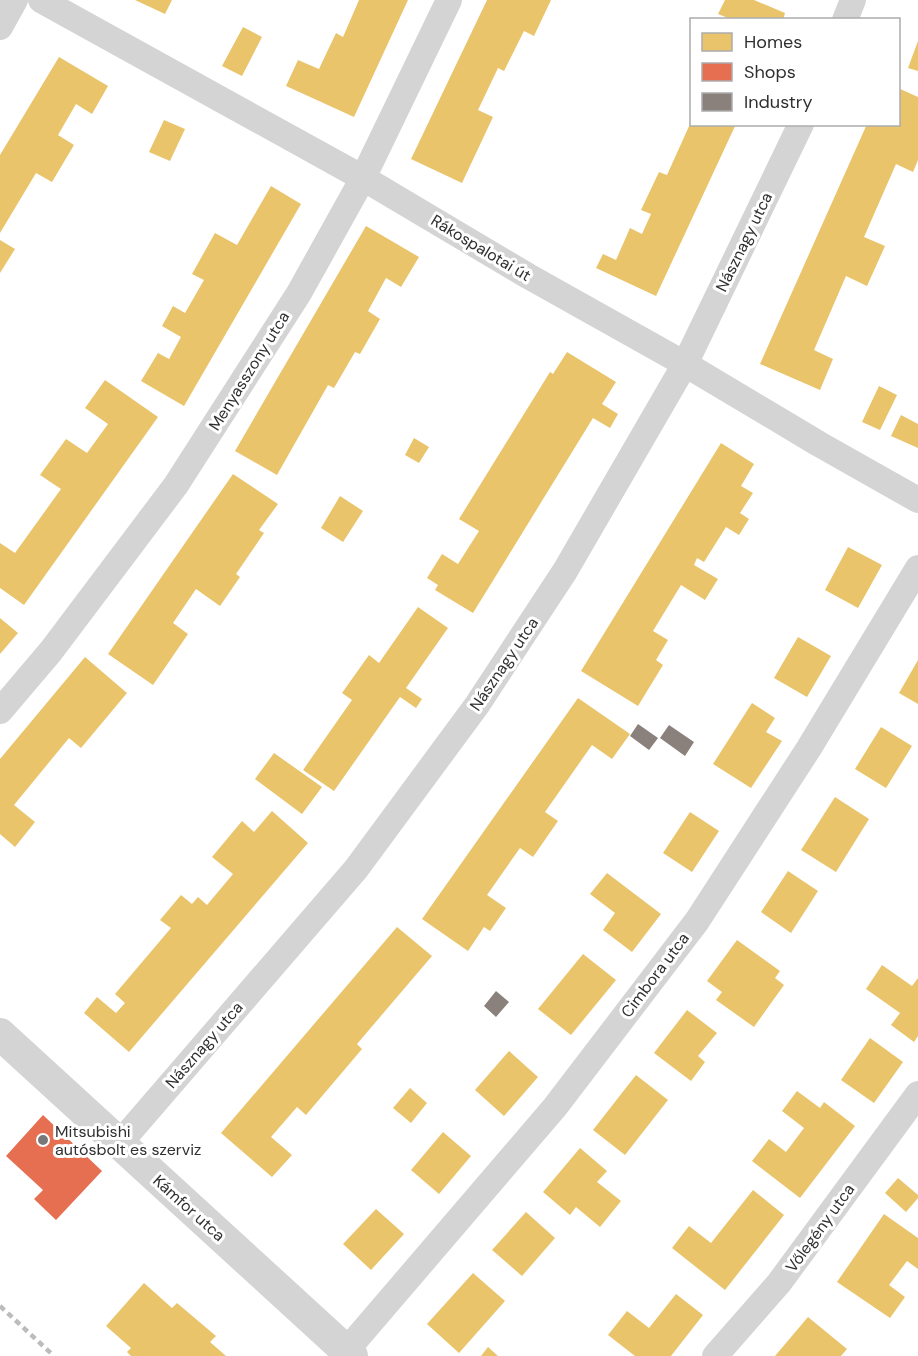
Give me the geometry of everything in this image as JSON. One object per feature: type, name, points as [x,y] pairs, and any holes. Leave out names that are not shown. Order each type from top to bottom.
[{"type":"street","points":[[0,27],[15,0]]},
{"type":"street","name":"Rákospalotai út","points":[[41,0],[363,178],[528,276],[685,364],[918,500]]},
{"type":"street","name":"Menyasszony utca","points":[[0,711],[51,651],[176,485],[299,293],[363,178],[449,0]]},
{"type":"street","points":[[846,18],[852,0]]},
{"type":"street","name":"Násznagy utca","points":[[119,1144],[356,869],[477,705],[565,571],[685,364],[800,126]]},
{"type":"street","name":"Cimbora utca","points":[[350,1353],[555,1107],[696,921],[809,748],[918,568]]},
{"type":"street","name":"Kámfor utca","points":[[0,1034],[350,1353]]},
{"type":"street","name":"Vőlegény utca","points":[[715,1356],[779,1283],[918,1094]]},
{"type":"building: Homes","points":[[135,0],[172,0],[165,14]]},
{"type":"building: Homes","points":[[359,0],[408,0],[354,117],[286,86],[298,60],[319,69],[336,33],[343,37]]},
{"type":"building: Homes","points":[[487,0],[551,0],[534,36],[524,31],[504,71],[498,68],[478,110],[493,117],[462,183],[411,159]]},
{"type":"building: Homes","points":[[725,0],[754,0],[785,13],[784,18],[728,18],[718,14]]},
{"type":"building: Homes","points":[[243,27],[262,37],[242,76],[222,66]]},
{"type":"building: Homes","points":[[918,41],[918,71],[908,68]]},
{"type":"building: Homes","points":[[59,57],[108,86],[92,114],[76,104],[58,135],[74,145],[52,182],[36,173],[0,233],[0,155]]},
{"type":"building: Homes","points":[[900,89],[918,97],[918,160],[913,172],[896,164],[864,237],[885,246],[867,286],[846,276],[814,350],[833,359],[820,390],[760,364],[866,126],[900,126]]},
{"type":"building: Homes","points":[[164,120],[185,129],[170,161],[149,152]]},
{"type":"building: Homes","points":[[690,124],[690,126],[735,126],[656,296],[596,268],[603,254],[616,260],[630,228],[642,234],[651,214],[641,210],[659,172],[667,175]]},
{"type":"building: Homes","points":[[271,186],[301,204],[184,406],[141,381],[158,353],[169,359],[181,337],[162,326],[173,306],[185,313],[204,280],[192,274],[215,233],[237,245]]},
{"type":"building: Homes","points":[[366,226],[419,257],[401,287],[386,278],[368,311],[380,319],[360,354],[355,352],[334,388],[328,385],[277,475],[235,451]]},
{"type":"building: Homes","points":[[0,240],[15,249],[0,273]]},
{"type":"building: Homes","points":[[567,352],[616,382],[602,404],[618,414],[610,428],[593,418],[473,613],[435,590],[438,585],[427,578],[442,554],[458,564],[479,531],[459,519],[550,372],[553,374]]},
{"type":"building: Homes","points":[[105,380],[158,417],[24,605],[0,588],[0,543],[15,553],[61,489],[40,475],[66,439],[87,453],[108,424],[85,408]]},
{"type":"building: Homes","points":[[879,386],[897,395],[880,430],[862,422]]},
{"type":"building: Homes","points":[[901,415],[918,424],[918,448],[891,436]]},
{"type":"building: Homes","points":[[414,438],[429,447],[419,463],[405,455]]},
{"type":"building: Homes","points":[[721,443],[754,464],[741,486],[753,493],[740,513],[749,519],[739,535],[726,527],[704,562],[697,558],[694,565],[718,579],[705,600],[681,585],[653,631],[668,640],[656,660],[663,665],[638,706],[581,671]]},
{"type":"building: Homes","points":[[233,474],[278,504],[259,530],[264,533],[236,574],[240,577],[220,606],[196,589],[173,623],[188,634],[153,685],[108,654]]},
{"type":"building: Homes","points":[[340,496],[363,511],[343,542],[321,528]]},
{"type":"building: Homes","points":[[848,547],[882,565],[858,608],[825,590]]},
{"type":"building: Homes","points":[[418,607],[448,628],[406,688],[422,699],[416,708],[400,697],[334,791],[303,770],[352,700],[342,693],[369,655],[379,663]]},
{"type":"building: Homes","points":[[0,618],[18,633],[0,654]]},
{"type":"building: Homes","points":[[798,637],[831,656],[807,697],[774,678]]},
{"type":"building: Homes","points":[[85,657],[127,693],[81,748],[69,738],[14,805],[35,822],[15,847],[0,834],[0,759]]},
{"type":"building: Homes","points":[[918,660],[918,704],[899,693]]},
{"type":"building: Homes","points":[[578,698],[630,734],[612,759],[592,745],[545,812],[558,821],[533,857],[520,848],[487,895],[506,908],[490,931],[484,927],[468,951],[422,919]]},
{"type":"building: Homes","points":[[752,703],[775,718],[766,732],[782,741],[751,788],[713,764]]},
{"type":"building: Homes","points":[[881,727],[912,746],[886,788],[855,769]]},
{"type":"building: Homes","points":[[274,753],[322,787],[302,814],[255,779]]},
{"type":"building: Homes","points":[[835,797],[869,819],[836,872],[801,850]]},
{"type":"building: Homes","points":[[272,811],[308,843],[129,1052],[84,1013],[97,997],[116,1013],[125,1003],[115,994],[171,928],[160,920],[181,895],[192,904],[198,897],[207,905],[233,874],[212,857],[242,821],[254,832]]},
{"type":"building: Homes","points":[[690,812],[719,831],[692,872],[663,853]]},
{"type":"building: Homes","points":[[788,871],[818,891],[791,933],[761,912]]},
{"type":"building: Homes","points":[[607,873],[661,914],[632,952],[603,930],[615,913],[590,894]]},
{"type":"building: Homes","points":[[397,927],[432,956],[357,1044],[362,1049],[306,1115],[297,1107],[271,1137],[292,1155],[272,1177],[221,1133]]},
{"type":"building: Homes","points":[[737,940],[780,971],[775,978],[784,985],[754,1027],[716,1000],[722,992],[707,981]]},
{"type":"building: Homes","points":[[583,954],[616,980],[571,1035],[538,1009]]},
{"type":"building: Homes","points":[[882,965],[912,986],[918,978],[918,1036],[914,1042],[891,1025],[900,1013],[866,989]]},
{"type":"building: Homes","points":[[687,1010],[717,1033],[698,1056],[705,1062],[691,1081],[654,1053]]},
{"type":"building: Homes","points":[[870,1038],[903,1062],[874,1103],[841,1080]]},
{"type":"building: Homes","points":[[509,1051],[538,1077],[504,1116],[475,1090]]},
{"type":"building: Homes","points":[[636,1075],[668,1100],[625,1155],[593,1130]]},
{"type":"building: Homes","points":[[410,1088],[427,1103],[411,1123],[393,1108]]},
{"type":"building: Homes","points":[[797,1091],[820,1108],[824,1102],[855,1126],[800,1198],[752,1161],[769,1139],[786,1152],[804,1128],[782,1111]]},
{"type":"building: Homes","points":[[443,1132],[471,1156],[439,1194],[411,1170]]},
{"type":"building: Homes","points":[[580,1148],[607,1171],[597,1182],[621,1201],[600,1227],[576,1207],[570,1215],[543,1192]]},
{"type":"building: Homes","points":[[898,1178],[918,1195],[906,1212],[885,1193]]},
{"type":"building: Homes","points":[[753,1190],[784,1215],[725,1290],[672,1248],[689,1226],[711,1243]]},
{"type":"building: Homes","points":[[376,1209],[404,1234],[371,1270],[343,1244]]},
{"type":"building: Homes","points":[[526,1212],[555,1238],[522,1276],[492,1250]]},
{"type":"building: Homes","points":[[884,1214],[918,1238],[918,1269],[907,1261],[889,1285],[905,1297],[890,1318],[837,1282]]},
{"type":"building: Homes","points":[[473,1273],[505,1301],[459,1353],[427,1324]]},
{"type":"building: Homes","points":[[144,1283],[172,1308],[177,1303],[216,1336],[210,1342],[226,1356],[131,1356],[127,1352],[131,1348],[106,1326]]},
{"type":"building: Homes","points":[[676,1294],[703,1315],[671,1356],[635,1356],[608,1335],[627,1311],[649,1328]]},
{"type":"building: Homes","points":[[808,1317],[847,1349],[841,1356],[775,1356]]},
{"type":"building: Homes","points":[[488,1347],[498,1356],[481,1356]]},
{"type":"building: Shops","points":[[43,1115],[102,1171],[56,1220],[34,1199],[43,1190],[6,1156]]},
{"type":"building: Industry","points":[[638,724],[658,738],[649,750],[630,736]]},
{"type":"building: Industry","points":[[669,725],[694,742],[685,756],[660,738]]},
{"type":"building: Industry","points":[[496,991],[509,1002],[496,1017],[484,1006]]},
{"type":"railway","points":[[0,1306],[54,1356]]},
{"type":"place","name":"Mitsubishi autósbolt es szerviz","points":[[43,1140]]}]
